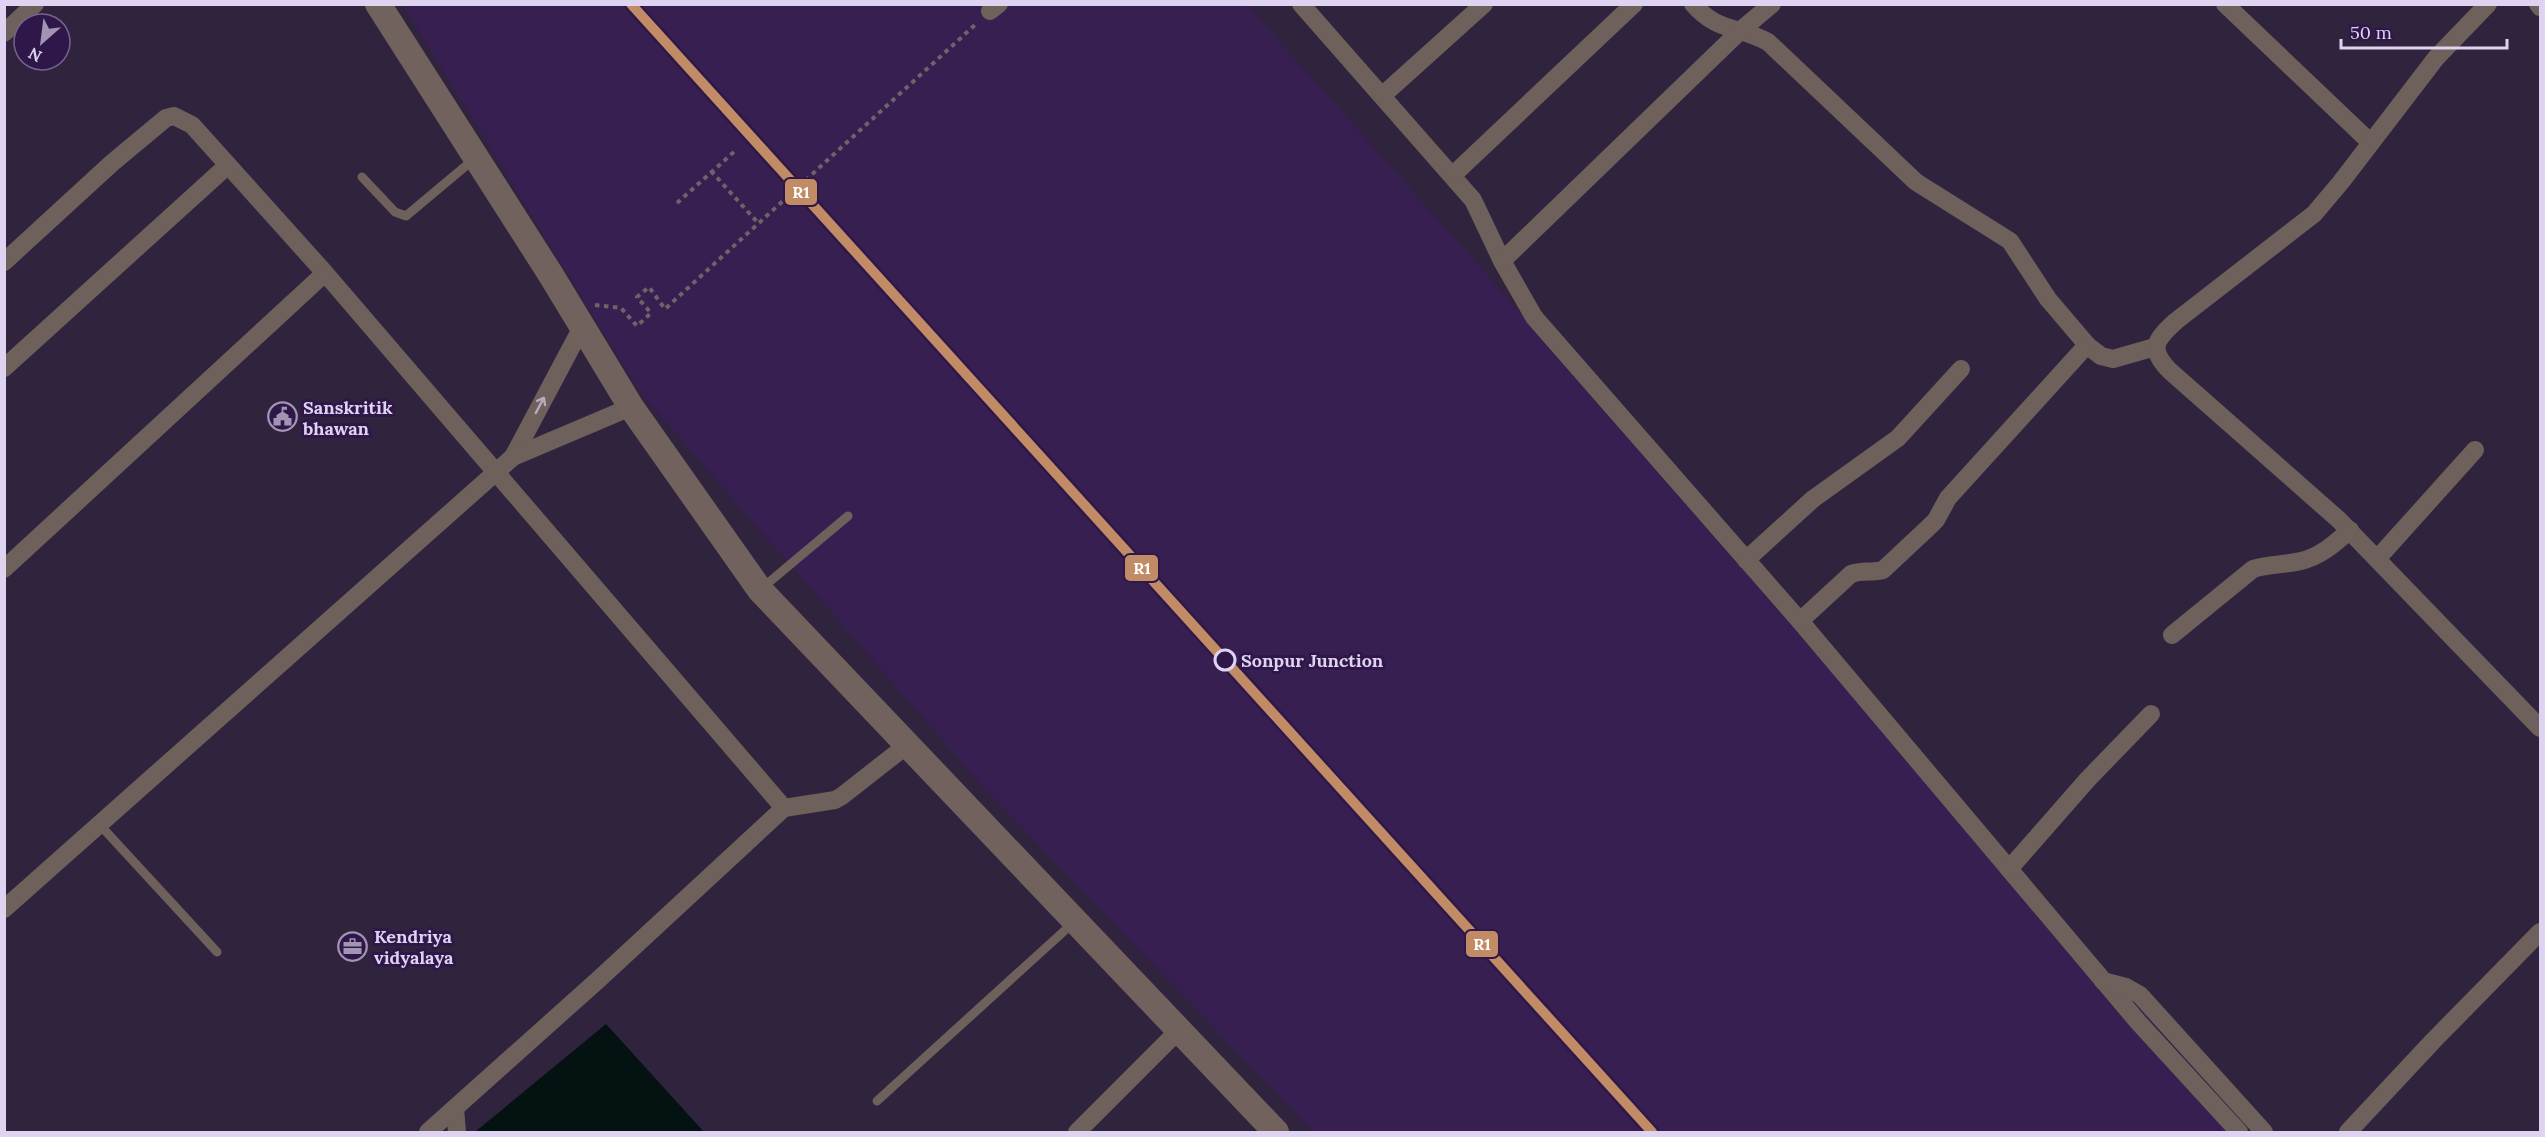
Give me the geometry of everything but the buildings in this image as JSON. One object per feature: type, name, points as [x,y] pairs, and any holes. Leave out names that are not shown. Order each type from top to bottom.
[{"type":"main road","points":[[378,4],[631,407],[760,590],[1276,1132]]},
{"type":"street","points":[[4,33],[35,4]]},
{"type":"street","points":[[1301,4],[1453,175],[1480,210],[1502,261],[1534,317],[1800,621],[2103,981],[2239,1132]]},
{"type":"street","points":[[1383,95],[1484,4]]},
{"type":"street","points":[[1453,175],[1634,4]]},
{"type":"street","points":[[1693,4],[1713,23],[1768,42],[1916,182],[2010,241],[2048,299],[2087,345],[2101,356],[2113,359],[2155,347]]},
{"type":"street","points":[[1502,261],[1740,31],[1772,4]]},
{"type":"street","points":[[2225,4],[2371,143]]},
{"type":"street","points":[[2488,4],[2436,58],[2314,214],[2176,321],[2162,333],[2155,347],[2158,358],[2170,371],[2350,530],[2541,728]]},
{"type":"street","points":[[4,262],[112,163],[166,118],[174,116],[192,125],[325,273],[784,808]]},
{"type":"street","points":[[4,368],[228,165]]},
{"type":"street","points":[[4,569],[325,273]]},
{"type":"street","points":[[513,457],[582,327]]},
{"type":"street","points":[[1800,621],[1851,574],[1859,571],[1882,570],[1930,526],[1948,498],[2087,345]]},
{"type":"street","points":[[1746,560],[1813,499],[1898,438],[1961,369]]},
{"type":"street","points":[[6,904],[513,457],[631,407]]},
{"type":"street","points":[[2377,559],[2475,450]]},
{"type":"street","points":[[2172,635],[2253,569],[2264,565],[2299,562],[2316,556],[2330,548],[2350,530]]},
{"type":"street","points":[[2009,869],[2088,779],[2151,714]]},
{"type":"street","points":[[428,1132],[598,980],[784,808],[835,800],[907,745]]},
{"type":"street","points":[[2349,1132],[2433,1041],[2541,932]]},
{"type":"street","points":[[2103,981],[2126,987],[2140,995],[2264,1132]]},
{"type":"street","points":[[1077,1132],[1179,1030]]},
{"type":"street","points":[[455,1108],[457,1132]]},
{"type":"lane","points":[[362,177],[395,212],[406,216],[476,158]]},
{"type":"lane","points":[[760,590],[848,516]]},
{"type":"lane","points":[[99,824],[217,952]]},
{"type":"lane","points":[[877,1101],[1075,921]]},
{"type":"path","points":[[621,308],[637,327],[651,313],[637,297],[649,287],[665,309],[994,8]]},
{"type":"path","points":[[677,203],[736,150]]},
{"type":"path","points":[[711,171],[759,224]]},
{"type":"shaded area","points":[[403,5],[1247,5],[2250,1132],[1314,1132],[986,790],[640,392]]},
{"type":"shaded area","points":[[606,1024],[704,1132],[475,1132]]},
{"type":"transit line","name":"R1","points":[[631,4],[1652,1132]]},
{"type":"place","name":"Sanskritik bhawan","points":[[282,417]]},
{"type":"place","name":"Sonpur Junction","points":[[1225,660]]},
{"type":"place","name":"Kendriya vidyalaya","points":[[353,946]]}]
